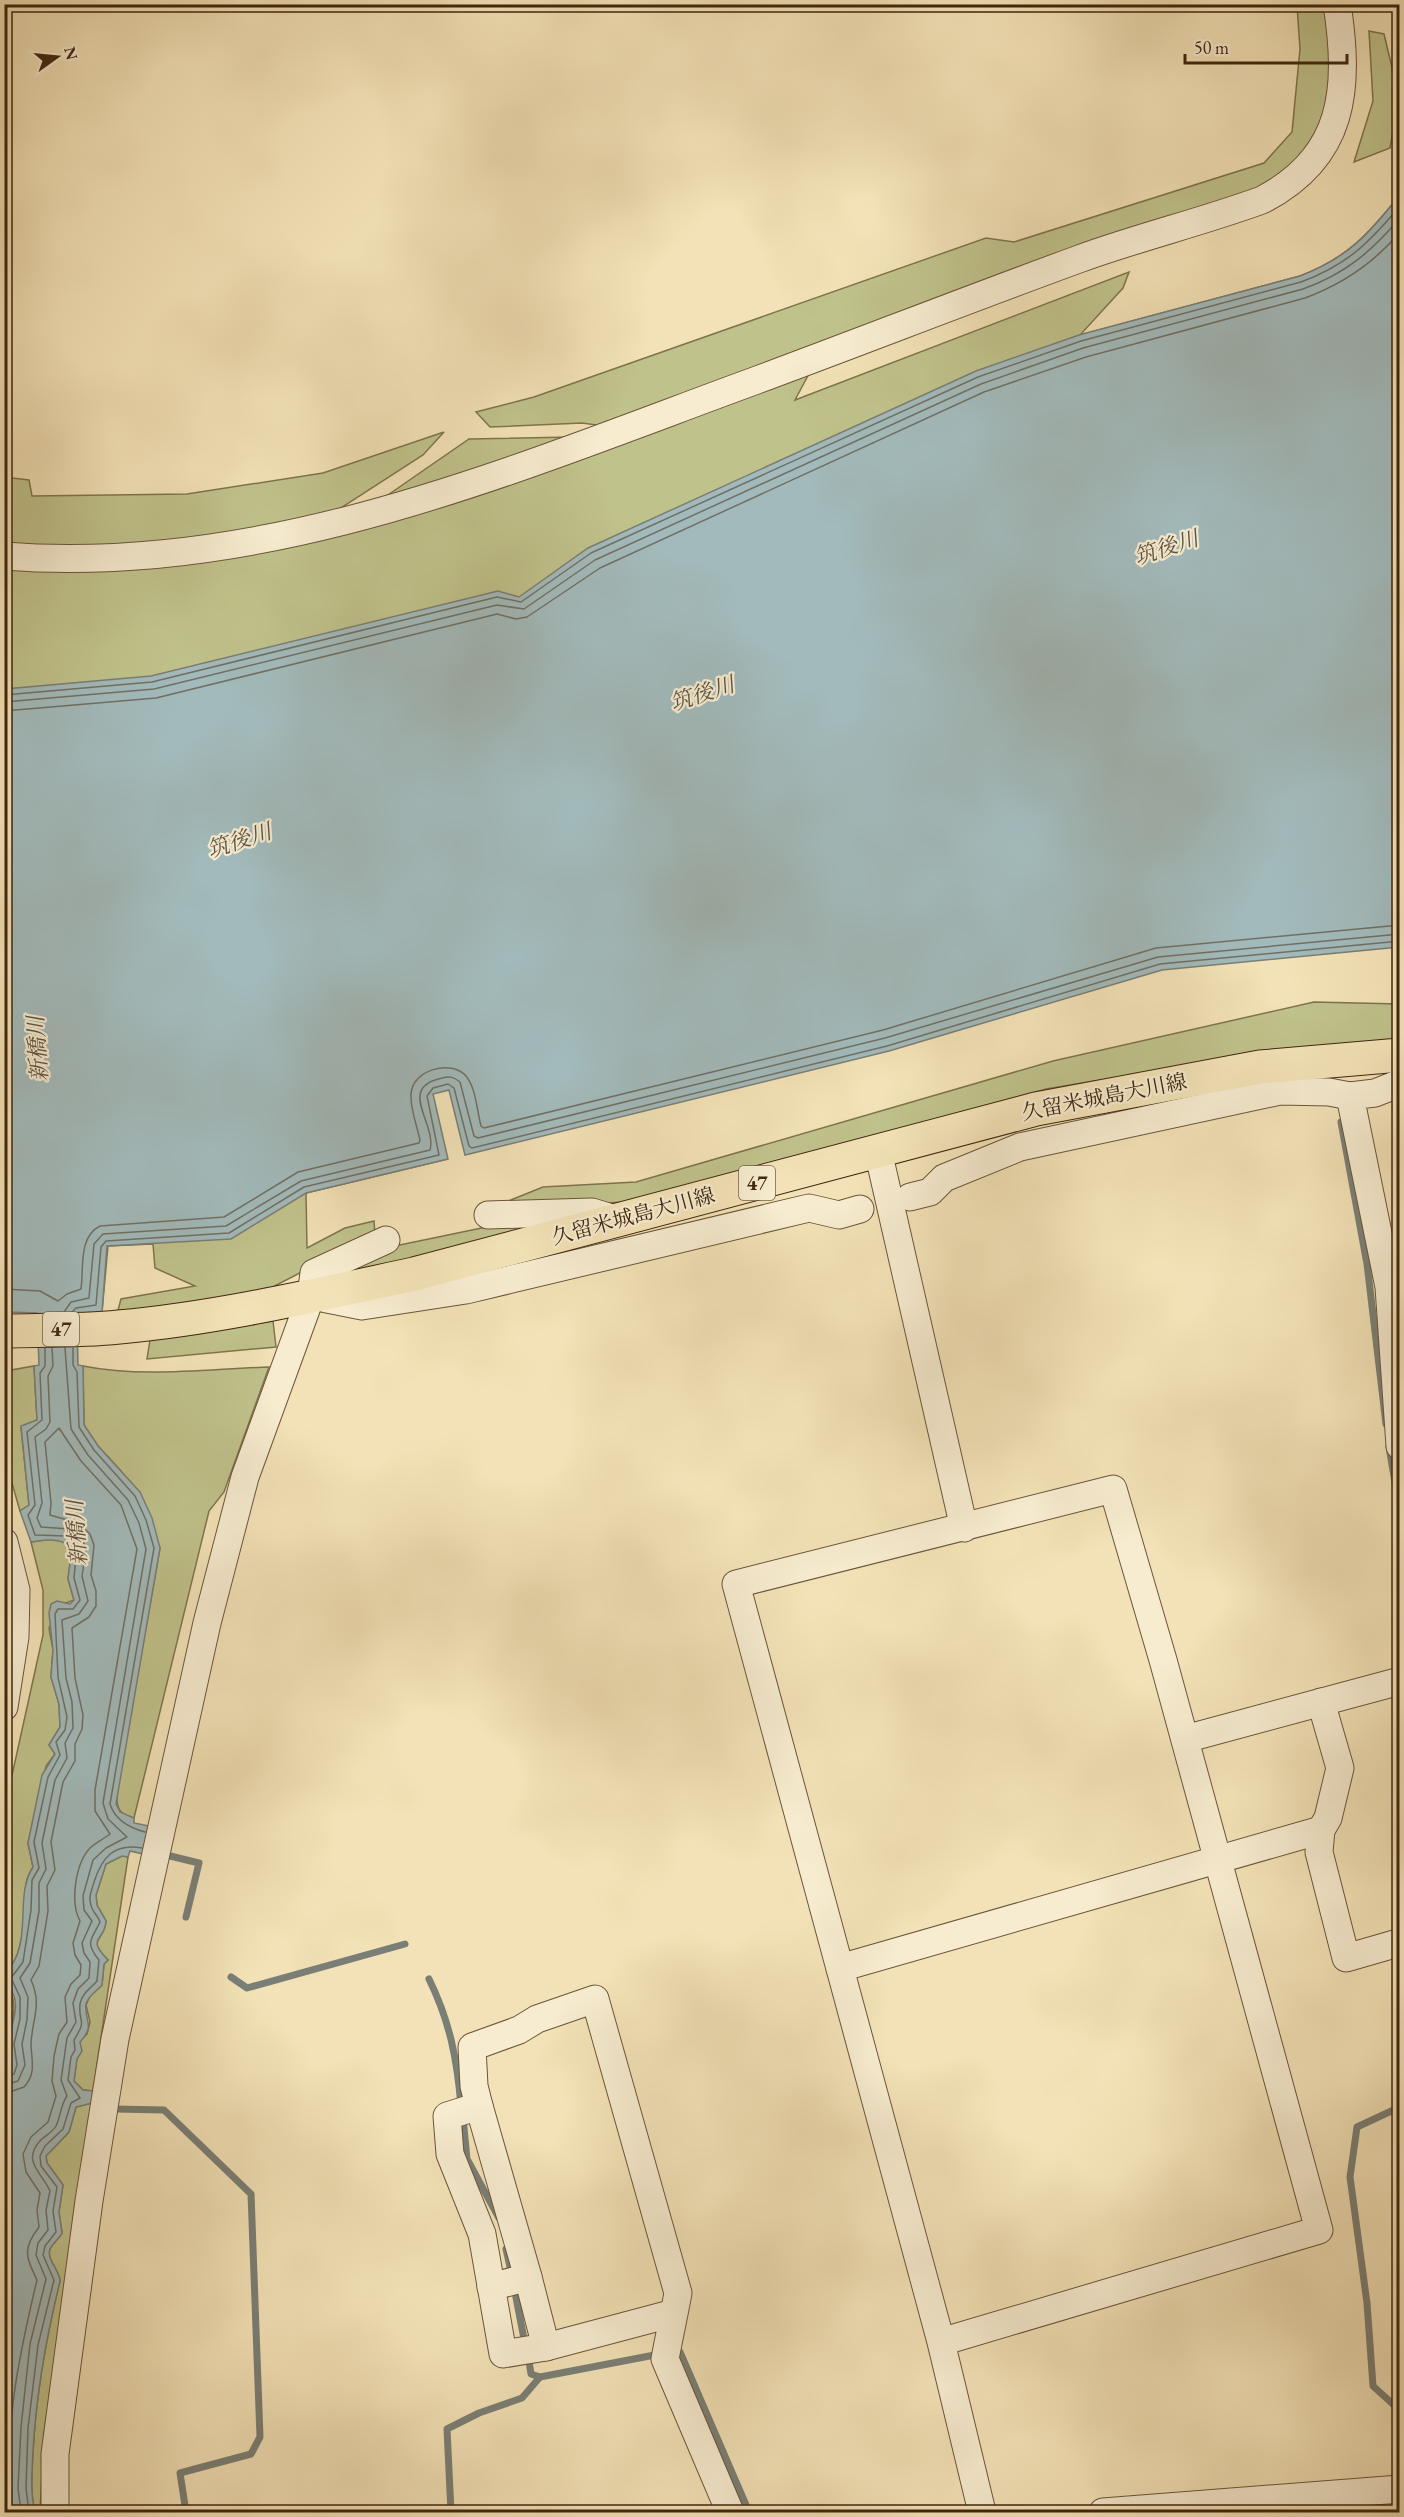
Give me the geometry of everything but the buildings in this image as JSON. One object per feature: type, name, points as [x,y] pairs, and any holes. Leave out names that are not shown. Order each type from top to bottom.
[{"type":"main road","name":"久留米城島大川線","points":[[4,1330],[118,1328],[201,1317],[311,1296],[414,1275],[1036,1109],[1260,1067],[1400,1055]]},
{"type":"street","points":[[4,556],[110,557],[187,550],[279,537],[359,518],[449,492],[895,330],[1082,258],[1262,200],[1285,188],[1303,174],[1330,136],[1339,105],[1343,72],[1337,4]]},
{"type":"street","points":[[910,1197],[930,1192],[944,1178],[1020,1147],[1280,1091],[1381,1092],[1389,1287],[1400,1446]]},
{"type":"street","points":[[878,1151],[964,1528]]},
{"type":"street","points":[[311,1296],[362,1306],[466,1290],[810,1208],[839,1215],[860,1209]]},
{"type":"street","points":[[488,1215],[592,1212],[618,1220]]},
{"type":"street","points":[[55,2512],[55,2454],[89,2201],[115,2038],[207,1623],[245,1477],[311,1296],[314,1273],[386,1240]]},
{"type":"street","points":[[941,2342],[1319,2230],[1185,1739],[1113,1489],[736,1584],[941,2342],[982,2512]]},
{"type":"street","points":[[4,1542],[16,1590],[15,1636],[4,1707]]},
{"type":"street","points":[[1185,1739],[1400,1681]]},
{"type":"street","points":[[1321,1702],[1340,1768],[1328,1818],[1321,1830],[1319,1852],[1346,1958],[1398,1943]]},
{"type":"street","points":[[840,1968],[1321,1830]]},
{"type":"street","points":[[674,2313],[546,2347],[503,2354],[512,2282],[469,2109],[474,2086],[472,2047],[519,2030],[537,2019],[595,1999],[678,2293],[667,2351],[730,2512]]},
{"type":"street","points":[[469,2109],[447,2116],[450,2154],[482,2234],[512,2282],[546,2347]]},
{"type":"street","points":[[1103,2512],[1400,2489]]},
{"type":"green space","points":[[1297,5],[1333,5],[1337,32],[1324,135],[1263,192],[604,426],[582,423],[490,427],[476,412],[534,397],[986,238],[1014,242],[1264,163],[1292,132],[1300,49]]},
{"type":"green space","points":[[1369,31],[1384,34],[1399,97],[1390,148],[1354,162],[1373,101]]},
{"type":"green space","points":[[1399,196],[1323,295],[539,596],[5,711],[4,567],[276,548],[811,370],[795,400],[1129,272],[1123,288],[1080,335],[1300,276],[1331,261],[1356,244]]},
{"type":"green space","points":[[444,432],[423,455],[330,515],[193,539],[68,548],[5,544],[4,477],[29,480],[32,496],[187,494],[323,473]]},
{"type":"green space","points":[[573,437],[369,508],[469,439]]},
{"type":"green space","points":[[1314,1002],[1399,1004],[1399,1046],[1253,1055],[1046,1089],[632,1202],[496,1206],[543,1187],[636,1182],[1053,1061]]},
{"type":"green space","points":[[448,1159],[306,1193],[307,1248],[345,1228],[374,1221],[375,1234],[265,1291],[117,1314],[121,1299],[195,1286],[155,1268],[153,1244],[108,1246],[102,1312],[94,1227]]},
{"type":"green space","points":[[568,1219],[332,1280],[395,1246],[496,1225]]},
{"type":"green space","points":[[273,1321],[276,1347],[147,1359],[150,1340]]},
{"type":"green space","points":[[34,1366],[37,1420],[21,1427],[29,1505],[20,1511],[5,1459],[4,1381],[6,1371]]},
{"type":"green space","points":[[83,1366],[129,1372],[269,1367],[224,1492],[209,1511],[134,1818],[124,1815],[119,1809],[117,1791],[160,1548],[121,1471],[98,1446],[84,1425]]},
{"type":"green space","points":[[51,1539],[65,1542],[72,1548],[68,1579],[74,1600],[63,1604],[49,1628],[53,1650],[51,1677],[59,1704],[60,1727],[49,1745],[55,1754],[46,1766],[28,1843],[33,1867],[26,1882],[22,1937],[14,1965],[6,1982],[13,1998],[14,2012],[9,2042],[10,2070],[5,2073],[5,1807],[43,1635],[43,1590],[31,1542]]},
{"type":"green space","points":[[122,1856],[128,1857],[93,2091],[83,2090],[74,2081],[79,2042],[87,2034],[90,2022],[86,2005],[90,1996],[102,1985],[104,1964],[108,1960],[101,1953],[97,1943],[106,1921],[97,1905],[96,1895],[106,1864]]},
{"type":"green space","points":[[92,2103],[44,2434],[40,2512],[35,2512],[32,2482],[39,2387],[60,2281],[49,2253],[62,2233],[59,2212],[63,2185],[47,2163],[46,2156],[69,2132],[76,2107]]},
{"type":"water","points":[[1399,196],[1399,947],[1162,970],[889,1051],[465,1155],[449,1090],[433,1094],[448,1159],[306,1193],[231,1239],[107,1246],[102,1312],[77,1314],[78,1365],[83,1366],[84,1425],[98,1446],[140,1492],[152,1518],[160,1548],[116,1804],[120,1812],[134,1818],[134,1823],[154,1827],[148,1855],[130,1851],[128,1857],[122,1856],[106,1864],[96,1895],[97,1905],[106,1921],[97,1943],[108,1960],[104,1964],[102,1985],[86,2004],[88,2027],[80,2042],[82,2051],[77,2059],[74,2081],[83,2090],[93,2091],[92,2103],[76,2107],[69,2132],[46,2156],[47,2163],[63,2185],[59,2212],[62,2233],[49,2253],[60,2281],[39,2387],[32,2482],[35,2512],[5,2512],[4,2073],[10,2070],[9,2042],[15,2001],[5,1974],[19,1948],[24,1892],[33,1867],[28,1843],[42,1775],[55,1754],[49,1745],[60,1727],[59,1704],[51,1677],[53,1650],[49,1613],[51,1604],[57,1601],[70,1604],[74,1600],[68,1579],[72,1548],[58,1541],[31,1542],[20,1511],[29,1505],[21,1426],[37,1420],[34,1366],[39,1365],[37,1313],[7,1312],[5,1261],[5,689],[151,676],[498,591],[519,597],[588,548],[976,371],[1079,335],[1300,276],[1316,269],[1356,244]]},
{"type":"waterway","points":[[1341,1122],[1367,1264],[1386,1424]]},
{"type":"waterway","points":[[1389,1447],[1400,1512]]},
{"type":"waterway","points":[[162,1854],[199,1863],[186,1917]]},
{"type":"waterway","points":[[231,1977],[247,1988],[405,1944]]},
{"type":"waterway","points":[[429,1979],[442,2010],[451,2041],[461,2106]]},
{"type":"waterway","points":[[1400,2107],[1357,2127],[1350,2177],[1367,2303],[1373,2386],[1395,2406],[1400,2406]]},
{"type":"waterway","points":[[115,2109],[164,2110],[251,2194],[260,2437],[251,2454],[180,2473],[186,2512]]},
{"type":"waterway","points":[[463,2117],[467,2159],[499,2218]]},
{"type":"waterway","points":[[506,2249],[512,2276]]},
{"type":"waterway","points":[[514,2287],[525,2344]]},
{"type":"waterway","points":[[671,2353],[680,2352],[749,2512]]},
{"type":"waterway","points":[[528,2355],[531,2374],[540,2377],[660,2354]]},
{"type":"waterway","points":[[451,2512],[447,2429],[479,2413],[522,2398],[540,2377]]},
{"type":"waterway","points":[[858,2512],[899,2510],[899,2512]]},
{"type":"water label","name":"筑後川","points":[[1166,547]]},
{"type":"water label","name":"筑後川","points":[[702,693]]},
{"type":"water label","name":"筑後川","points":[[239,840]]},
{"type":"water label","name":"新橋川","points":[[37,1049]]},
{"type":"water label","name":"新橋川","points":[[76,1533]]}]
